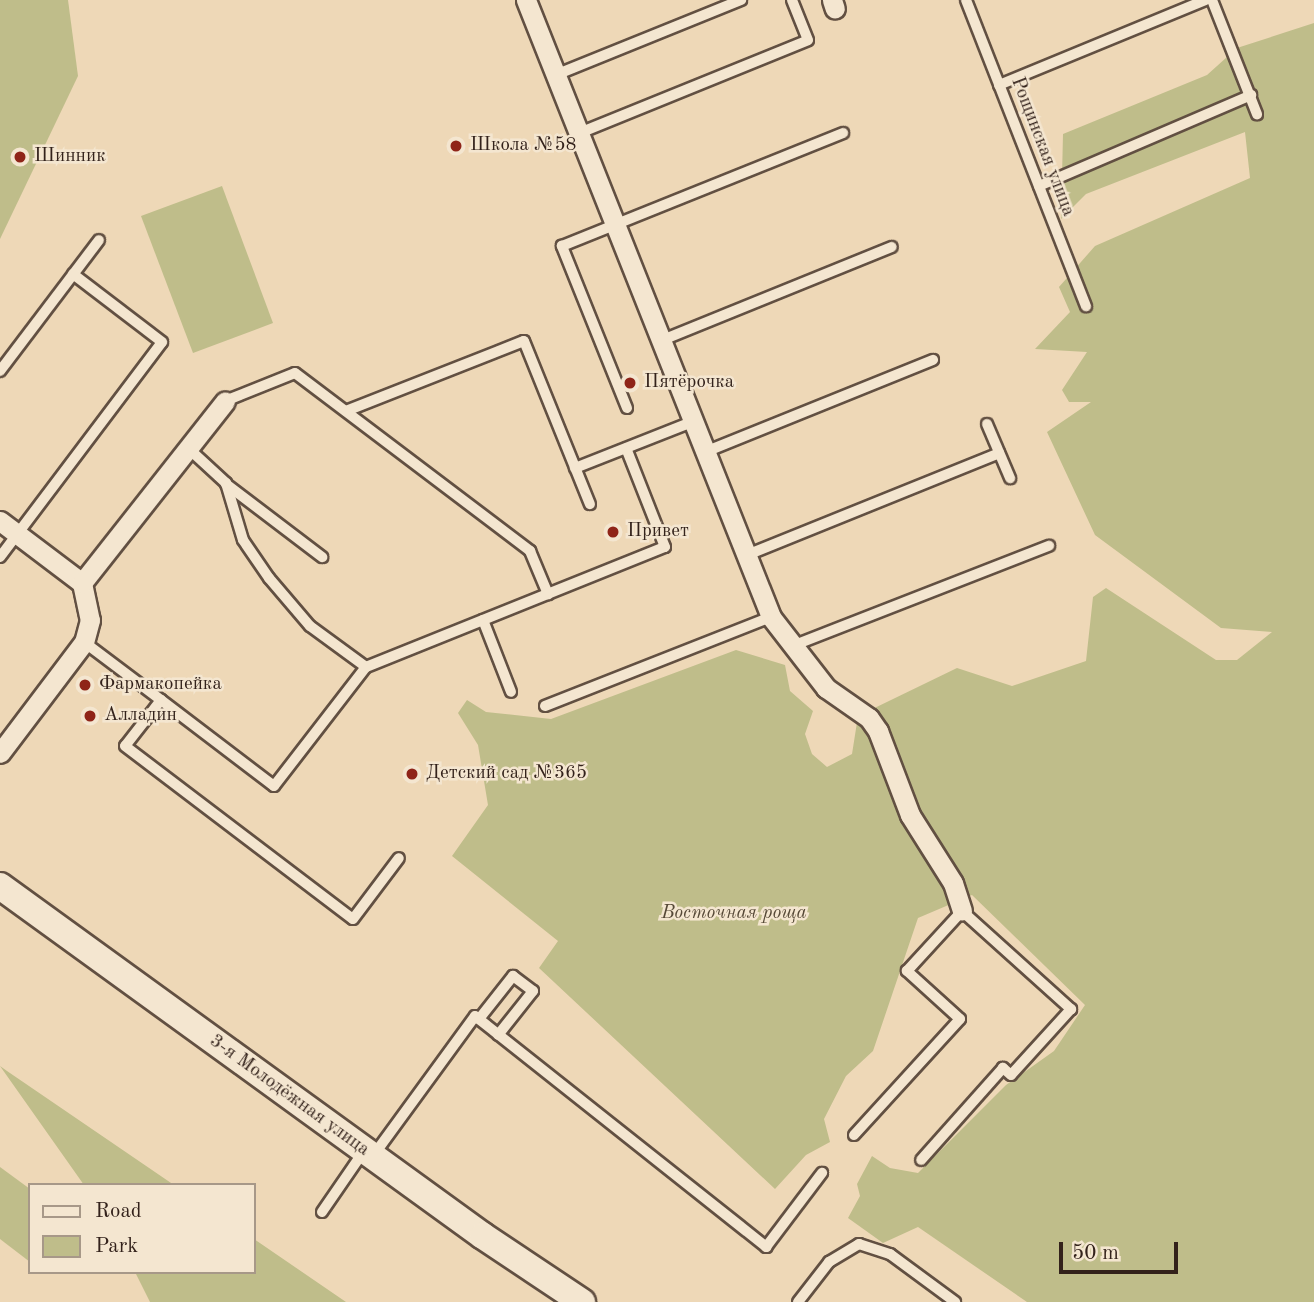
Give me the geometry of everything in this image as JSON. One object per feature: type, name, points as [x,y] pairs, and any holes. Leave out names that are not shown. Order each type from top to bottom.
[{"type":"main road","name":"3-я Молодёжная улица","points":[[0,886],[369,1154],[582,1302]]},
{"type":"street","points":[[526,0],[553,76],[771,617],[791,647],[826,688],[869,718],[878,731],[910,816],[953,883],[962,911]]},
{"type":"street","points":[[82,583],[225,401]]},
{"type":"street","points":[[0,521],[82,583],[90,620],[84,642],[0,753]]},
{"type":"lane","points":[[553,76],[741,0]]},
{"type":"lane","points":[[577,135],[808,40],[792,0]]},
{"type":"lane","name":"Рощинская улица","points":[[966,0],[1086,306]]},
{"type":"lane","points":[[999,85],[1205,0]]},
{"type":"lane","points":[[1212,0],[1257,114]]},
{"type":"lane","points":[[1039,186],[1251,95]]},
{"type":"lane","points":[[627,408],[562,246],[843,132]]},
{"type":"lane","points":[[0,371],[99,240]]},
{"type":"lane","points":[[660,341],[892,247]]},
{"type":"lane","points":[[0,557],[162,342],[73,274]]},
{"type":"lane","points":[[346,411],[524,341],[590,504]]},
{"type":"lane","points":[[705,452],[933,360]]},
{"type":"lane","points":[[225,401],[295,373],[530,551],[548,594]]},
{"type":"lane","points":[[575,468],[692,422]]},
{"type":"lane","points":[[987,424],[1010,478]]},
{"type":"lane","points":[[188,448],[226,484],[322,557]]},
{"type":"lane","points":[[84,642],[274,786],[366,667],[665,547],[626,448]]},
{"type":"lane","points":[[747,555],[999,453]]},
{"type":"lane","points":[[226,484],[243,540],[269,578],[310,626],[366,667]]},
{"type":"lane","points":[[791,647],[1049,546]]},
{"type":"lane","points":[[545,706],[771,617]]},
{"type":"lane","points":[[483,620],[511,692]]},
{"type":"lane","points":[[160,700],[125,747],[353,919],[399,858]]},
{"type":"lane","points":[[854,1135],[960,1019],[907,971],[962,911],[1071,1009],[1011,1076],[1003,1068],[921,1160]]},
{"type":"lane","points":[[479,1019],[513,976],[533,991],[498,1035]]},
{"type":"lane","points":[[322,1212],[475,1016],[766,1247],[822,1173]]},
{"type":"lane","points":[[798,1302],[829,1262],[859,1244],[890,1254],[955,1302]]},
{"type":"green space","name":"Шинник","points":[[0,0],[68,0],[78,76],[0,239]]},
{"type":"green space","name":"Восточная роща","points":[[1314,23],[1314,1302],[1027,1302],[918,1227],[883,1243],[848,1218],[860,1196],[857,1184],[872,1156],[890,1168],[918,1173],[1006,1085],[1054,1051],[1085,1005],[972,895],[918,918],[873,1051],[846,1076],[824,1119],[830,1142],[806,1155],[775,1189],[539,968],[558,941],[452,856],[488,805],[478,745],[458,713],[467,700],[486,712],[551,719],[736,650],[785,665],[790,691],[813,711],[805,734],[812,754],[827,767],[852,754],[858,716],[957,668],[1012,686],[1086,661],[1093,597],[1106,588],[1216,660],[1237,660],[1272,632],[1221,628],[1095,535],[1047,432],[1091,402],[1069,402],[1062,390],[1087,352],[1035,349],[1070,312],[1059,287],[1095,246],[1250,178],[1245,132],[1086,194],[1061,219],[1063,134],[1207,75],[1237,48]]},
{"type":"green space","points":[[222,186],[273,323],[193,353],[141,216]]},
{"type":"green space","points":[[0,1066],[171,1183],[83,1183]]},
{"type":"green space","points":[[0,1167],[28,1188],[28,1260],[0,1239]]},
{"type":"green space","points":[[256,1240],[346,1302],[150,1302],[136,1274],[256,1274]]},
{"type":"place","name":"Школа №58","points":[[456,146]]},
{"type":"place","name":"Шинник","points":[[20,157]]},
{"type":"place","name":"Пятёрочка","points":[[630,383]]},
{"type":"place","name":"Привет","points":[[613,532]]},
{"type":"place","name":"Фармакопейка","points":[[85,685]]},
{"type":"place","name":"Алладин","points":[[90,716]]},
{"type":"place","name":"Детский сад №365","points":[[412,774]]}]
